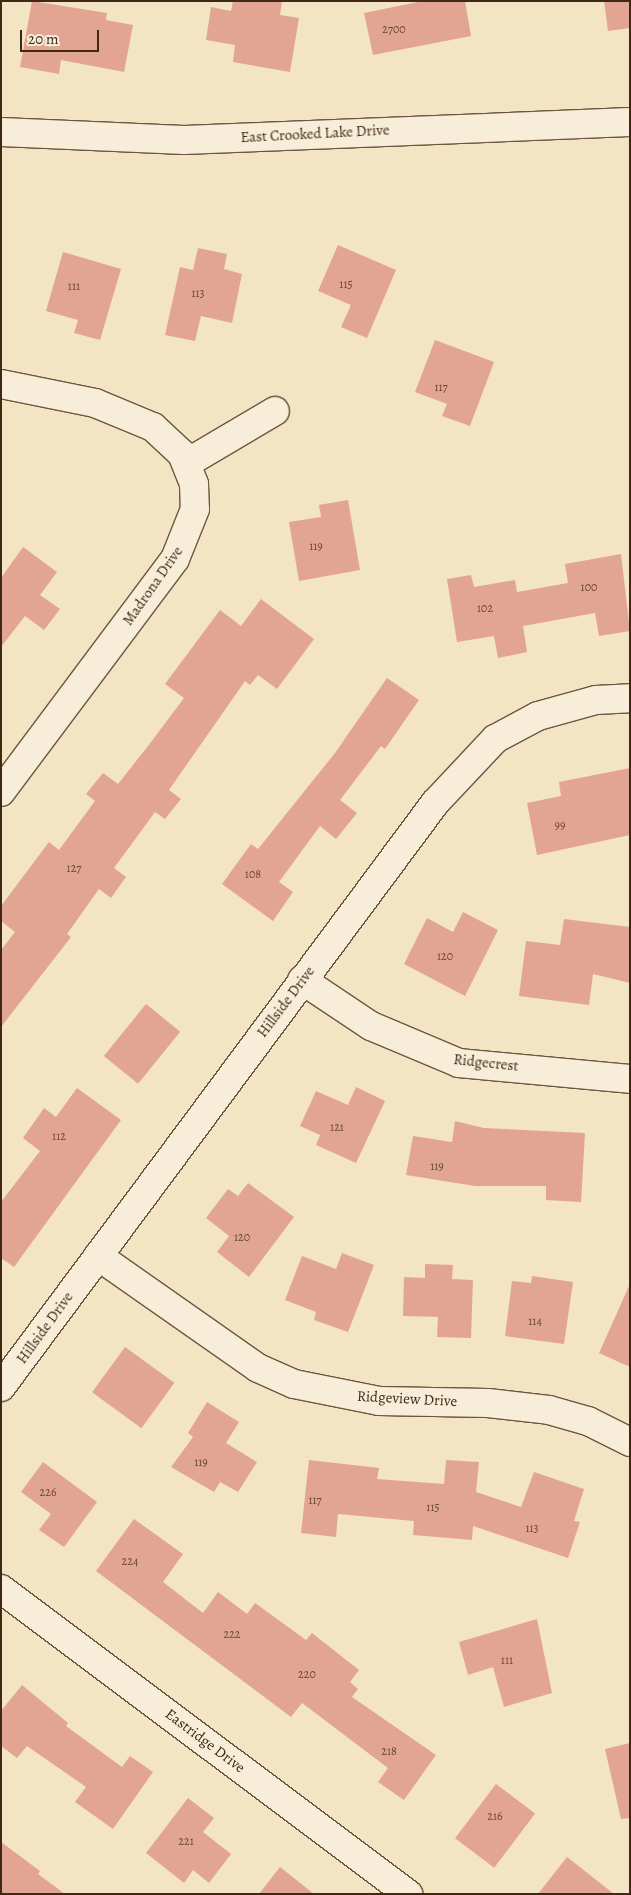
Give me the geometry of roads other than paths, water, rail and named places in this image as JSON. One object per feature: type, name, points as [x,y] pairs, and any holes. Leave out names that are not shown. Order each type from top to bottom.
[{"type":"street","name":"East Crooked Lake Drive","points":[[1,132],[184,140],[630,122]]},
{"type":"street","name":"Madrona Drive","points":[[1,384],[123,412],[171,441],[186,463],[196,509],[175,559],[1,792]]},
{"type":"street","points":[[186,463],[275,411]]},
{"type":"street","name":"Hillside Drive","points":[[1,1387],[435,803],[496,739],[538,716],[596,700],[630,698]]},
{"type":"street","name":"Ridgecrest","points":[[302,980],[371,1026],[459,1063],[630,1079]]},
{"type":"street","name":"Ridgeview Drive","points":[[98,1256],[258,1368],[294,1384],[379,1400],[488,1403],[549,1410],[588,1421],[630,1442]]},
{"type":"street","name":"Eastridge Drive","points":[[1,1589],[408,1894]]}]
